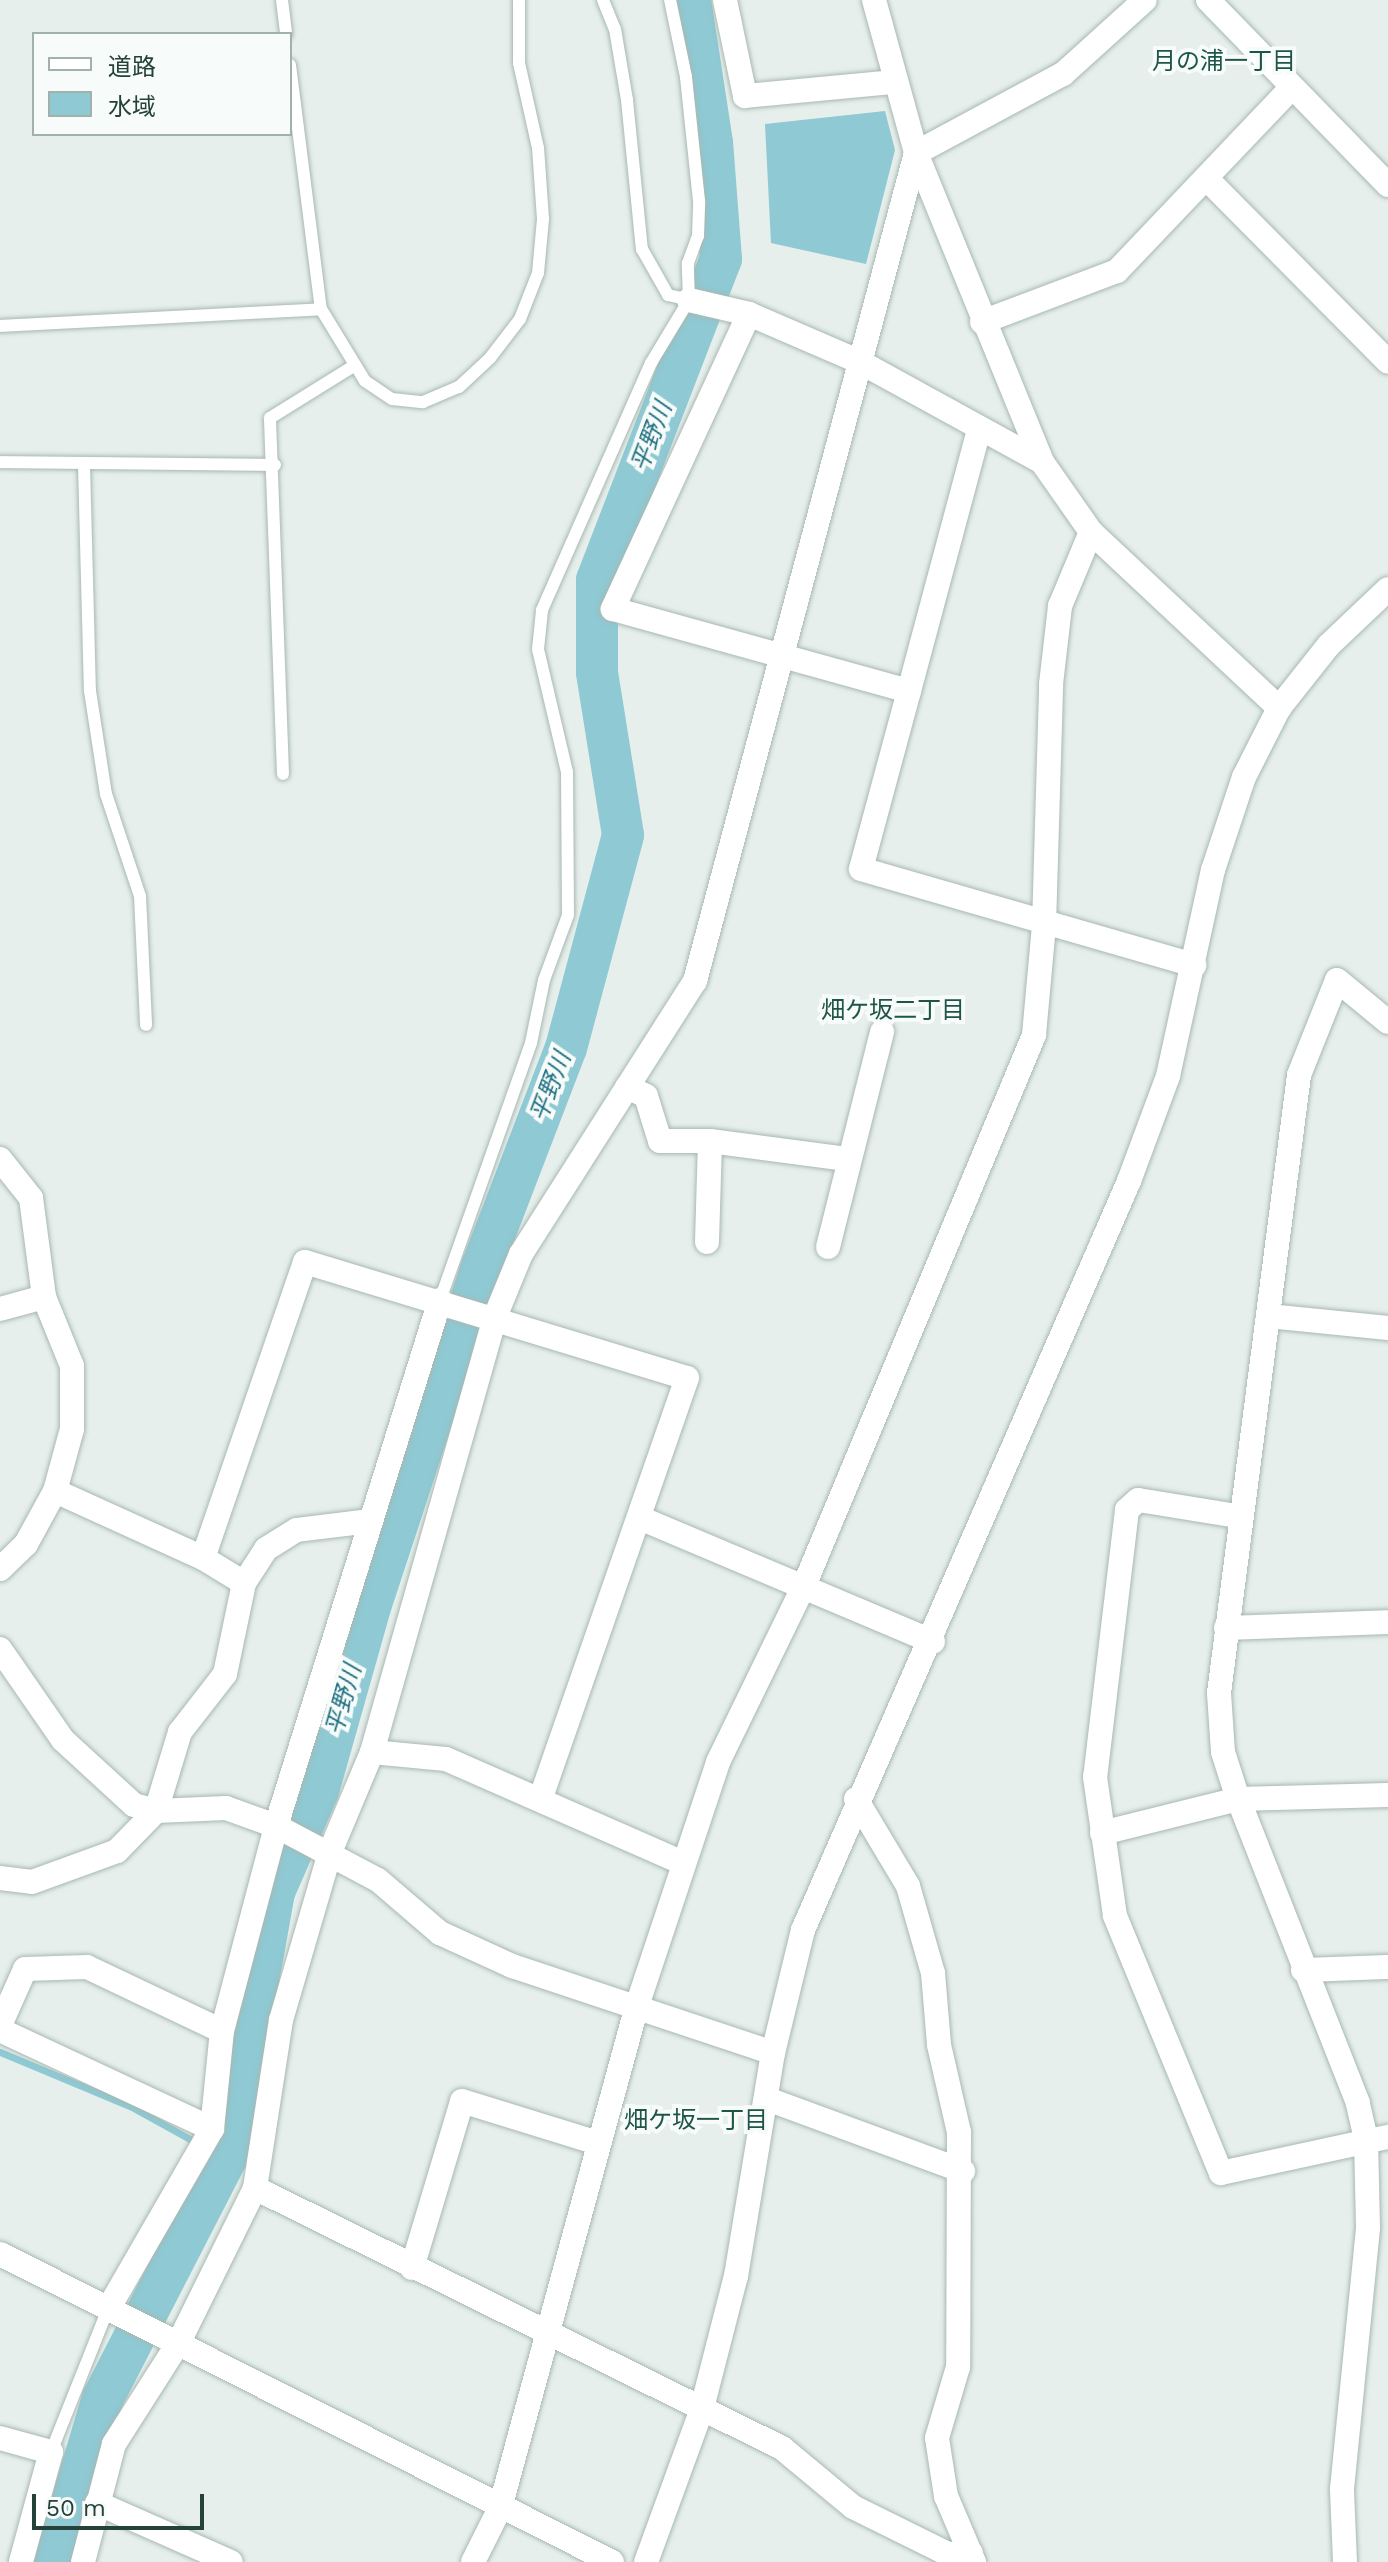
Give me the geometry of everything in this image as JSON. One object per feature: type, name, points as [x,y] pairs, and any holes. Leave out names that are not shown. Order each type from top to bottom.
[{"type":"street","points":[[725,0],[745,96],[893,82]]},
{"type":"street","points":[[874,0],[893,82],[916,153],[982,322],[1042,462],[1091,532],[1279,708]]},
{"type":"street","points":[[83,2562],[114,2444],[255,2188],[281,2020],[330,1852],[372,1752],[495,1317],[521,1254],[695,981],[916,153],[1063,74],[1145,0]]},
{"type":"street","points":[[1208,0],[1388,185]]},
{"type":"street","points":[[982,322],[1117,271],[1292,87]]},
{"type":"street","points":[[1207,179],[1388,362]]},
{"type":"street","points":[[689,300],[749,314],[862,363],[1042,462]]},
{"type":"street","points":[[749,314],[613,609],[909,691]]},
{"type":"street","points":[[979,430],[861,869],[1044,926],[1194,965]]},
{"type":"street","points":[[473,2562],[500,2508],[543,2335],[636,2009],[718,1762],[804,1586],[1034,1035],[1044,926],[1055,653],[1060,606],[1091,532]]},
{"type":"street","points":[[646,2562],[701,2412],[736,2276],[773,2053],[803,1930],[856,1799],[933,1642],[1129,1181],[1168,1076],[1218,856],[1244,777],[1279,708],[1329,645],[1388,589]]},
{"type":"street","points":[[1345,2562],[1342,2489],[1377,2138],[1358,2103],[1303,1970],[1238,1799],[1223,1752],[1219,1693],[1237,1516],[1268,1316],[1299,1075],[1321,1009],[1337,980],[1388,1022]]},
{"type":"street","points":[[828,1247],[847,1159],[882,1032]]},
{"type":"street","points":[[627,1087],[646,1096],[660,1141],[710,1141],[847,1159]]},
{"type":"street","points":[[707,1242],[710,1141]]},
{"type":"street","points":[[0,1159],[31,1198],[44,1297],[72,1366],[72,1429],[55,1491],[26,1544],[0,1569]]},
{"type":"street","points":[[203,1558],[305,1262],[440,1300],[687,1378],[540,1799]]},
{"type":"street","points":[[0,1309],[44,1297]]},
{"type":"street","points":[[113,2311],[197,2164],[212,2129],[222,2031],[276,1826],[440,1300]]},
{"type":"street","points":[[1268,1316],[1388,1328]]},
{"type":"street","points":[[55,1491],[203,1558],[244,1583]]},
{"type":"street","points":[[1237,1516],[1138,1500],[1127,1510],[1095,1777],[1115,1916],[1131,1965],[1221,2173],[1377,2138]]},
{"type":"street","points":[[640,1518],[933,1642]]},
{"type":"street","points":[[0,1878],[32,1882],[117,1851],[156,1811],[180,1732],[225,1674],[244,1583],[266,1549],[297,1530],[370,1521]]},
{"type":"street","points":[[1226,1628],[1388,1622]]},
{"type":"street","points":[[0,1649],[63,1740],[134,1805],[156,1811],[226,1808],[276,1826],[378,1880],[440,1933],[512,1966],[773,2053]]},
{"type":"street","points":[[372,1752],[446,1759],[683,1863]]},
{"type":"street","points":[[1102,1833],[1238,1799],[1388,1795]]},
{"type":"street","points":[[856,1799],[908,1886],[933,1973],[963,2171],[958,2367],[937,2438],[946,2496],[973,2558]]},
{"type":"street","points":[[212,2129],[0,2028],[25,1969],[87,1967],[222,2031]]},
{"type":"street","points":[[1303,1970],[1388,1967]]},
{"type":"street","points":[[767,2099],[963,2171]]},
{"type":"street","points":[[412,2268],[462,2101],[598,2143]]},
{"type":"street","points":[[255,2188],[543,2335],[782,2448],[853,2507],[948,2554],[973,2558]]},
{"type":"street","points":[[0,2254],[612,2562]]},
{"type":"street","points":[[0,2438],[51,2452],[21,2562]]},
{"type":"street","points":[[97,2503],[231,2562]]},
{"type":"lane","points":[[282,0],[286,32]]},
{"type":"lane","points":[[292,81],[321,309],[352,367],[392,399],[423,402],[459,387],[520,319],[538,273],[543,219],[538,148],[519,63],[519,0]]},
{"type":"lane","points":[[603,0],[615,29],[627,100],[642,249],[668,295],[689,300]]},
{"type":"lane","points":[[440,1300],[531,1043],[544,980],[568,915],[567,772],[538,649],[542,610],[651,363],[689,300],[688,263],[698,236],[699,201],[686,77],[670,0]]},
{"type":"lane","points":[[0,326],[321,309]]},
{"type":"lane","points":[[283,774],[275,465],[270,418],[352,367]]},
{"type":"lane","points":[[0,462],[275,465]]},
{"type":"lane","points":[[84,465],[90,691],[106,794],[140,896],[146,1025]]},
{"type":"lane","points":[[51,2452],[113,2311]]},
{"type":"water","points":[[885,111],[895,150],[866,264],[771,243],[765,124]]},
{"type":"waterway","name":"平野川","points":[[54,2562],[103,2398],[226,2159],[274,1892],[318,1791],[371,1604],[483,1264],[566,1048],[623,835],[597,672],[597,580],[721,259],[712,143],[690,0]]},
{"type":"waterway","points":[[0,2052],[130,2106],[226,2159]]},
{"type":"district","name":"月の浦一丁目","points":[[1224,62]]},
{"type":"district","name":"畑ケ坂二丁目","points":[[893,1011]]},
{"type":"district","name":"畑ケ坂一丁目","points":[[696,2121]]}]
